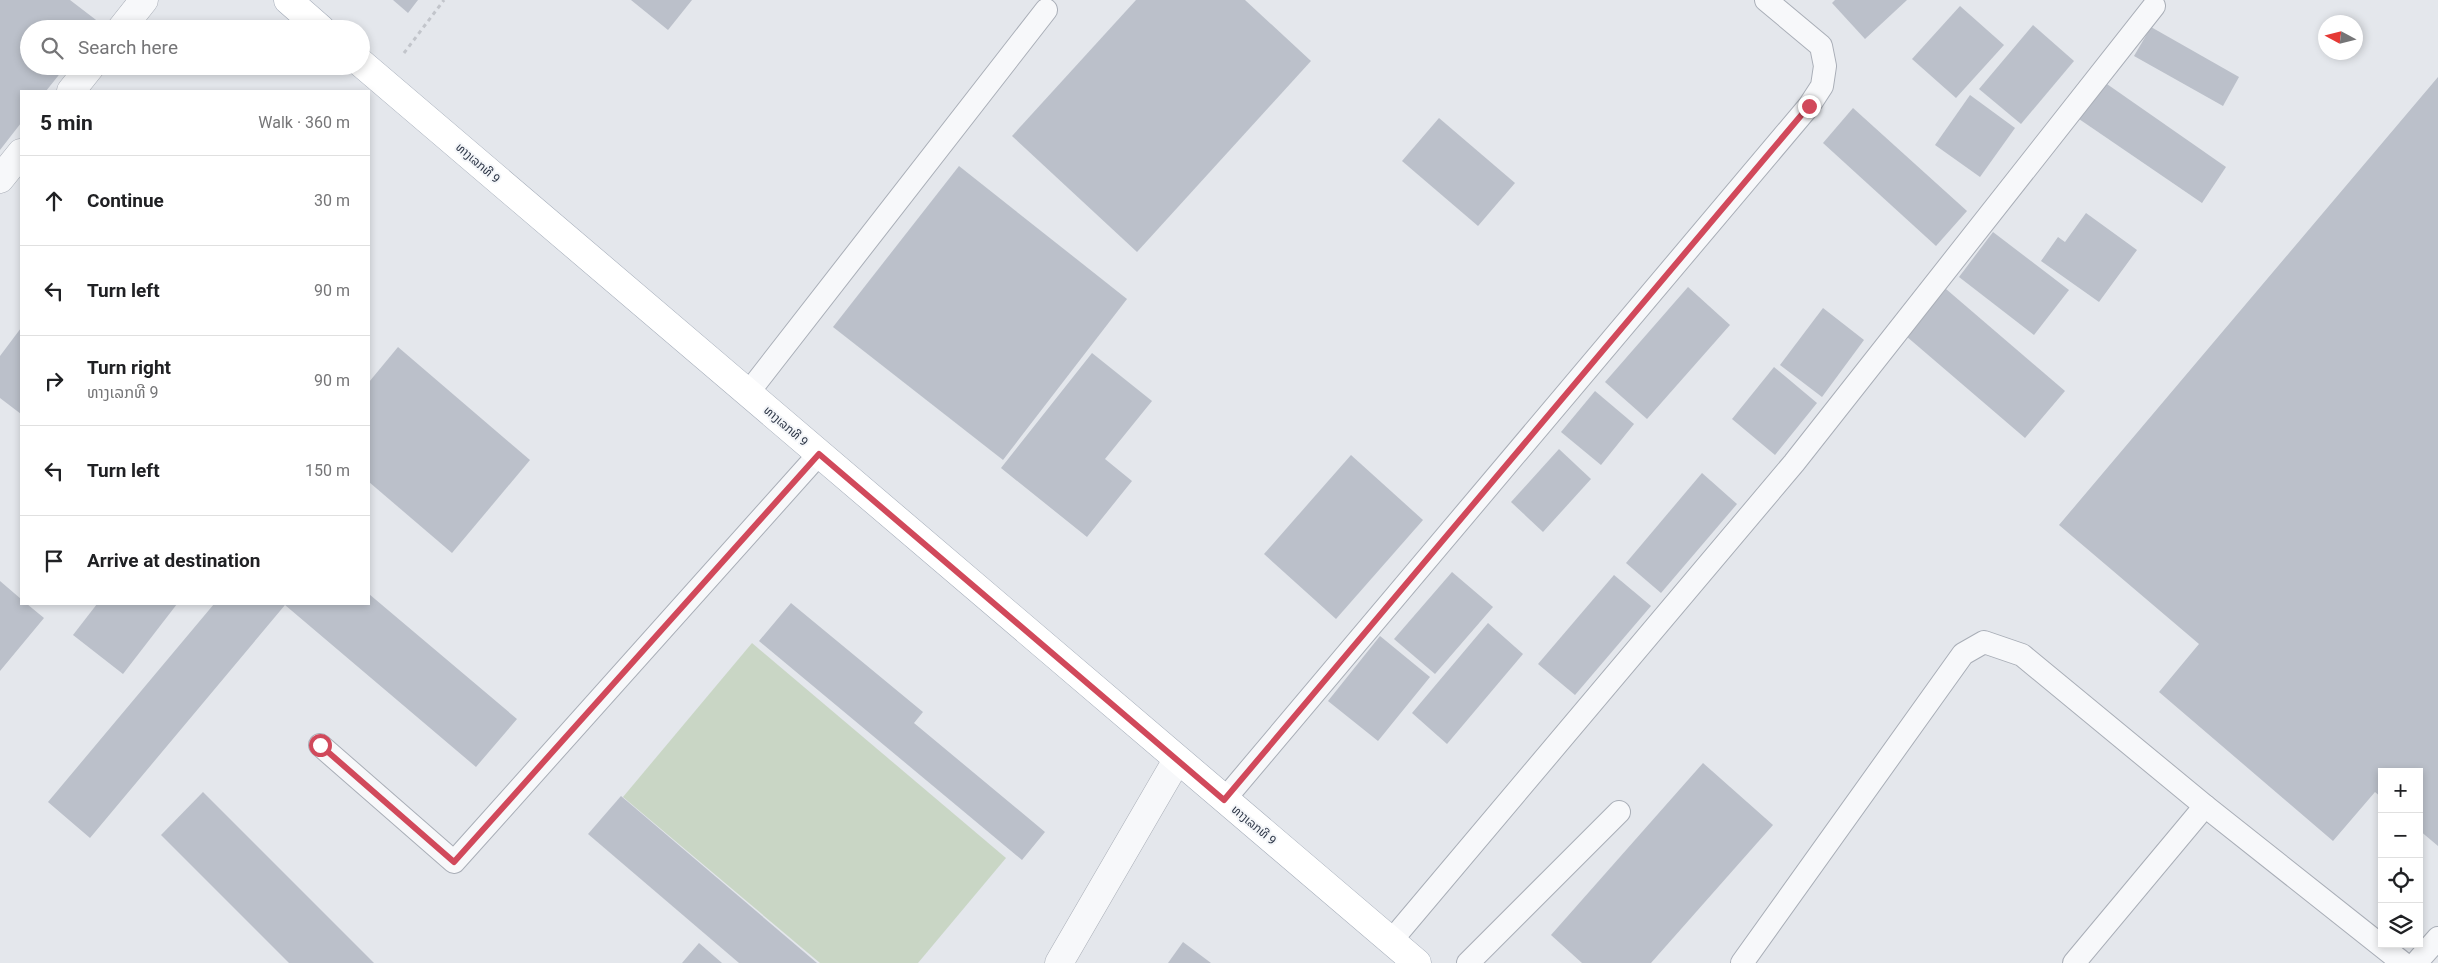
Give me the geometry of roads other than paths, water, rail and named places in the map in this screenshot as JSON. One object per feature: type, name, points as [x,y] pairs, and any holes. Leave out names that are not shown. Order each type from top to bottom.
[{"type":"main road","points":[[288,0],[311,20]]},
{"type":"main road","name":"ທາງເລກທີ 9","points":[[370,71],[1417,963]]},
{"type":"street","points":[[128,20],[144,0]]},
{"type":"street","points":[[72,90],[84,75]]},
{"type":"street","points":[[0,179],[20,154]]},
{"type":"street","points":[[1059,963],[1177,760]]},
{"type":"lane","points":[[1224,800],[1809,106],[1822,86],[1824,66],[1821,46],[1766,0]]},
{"type":"lane","points":[[1390,941],[1794,463],[2154,6]]},
{"type":"lane","points":[[748,393],[1046,10]]},
{"type":"lane","points":[[320,745],[454,862],[819,454]]},
{"type":"lane","points":[[1742,963],[1963,654],[1984,642],[2022,655],[2205,806],[2403,963]]},
{"type":"lane","points":[[2074,963],[2205,806]]},
{"type":"lane","points":[[1468,963],[1619,812]]},
{"type":"lane","points":[[2416,963],[2438,938]]}]
